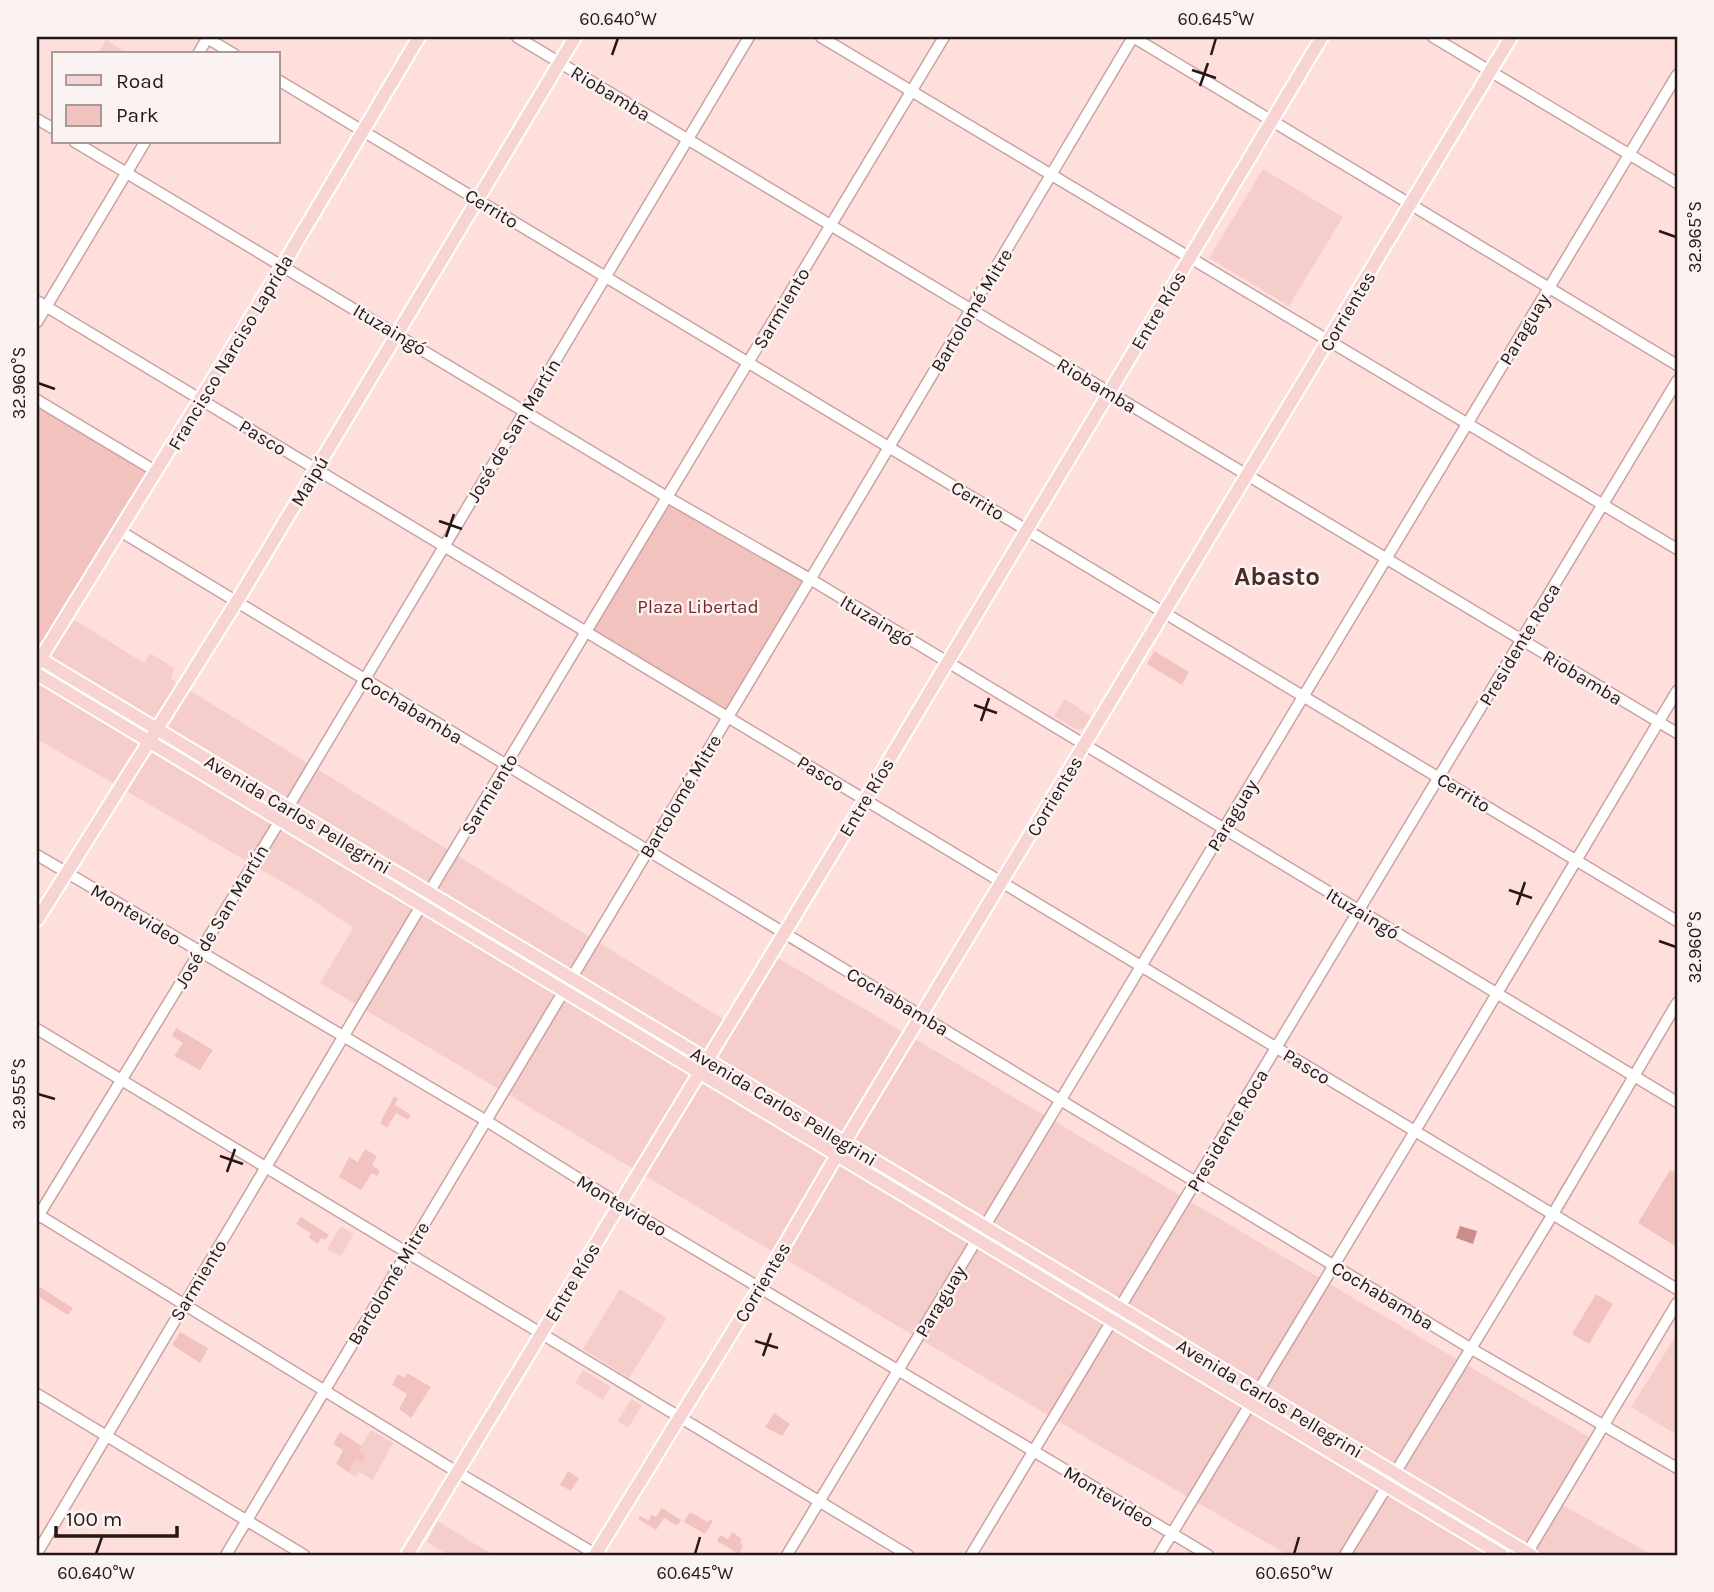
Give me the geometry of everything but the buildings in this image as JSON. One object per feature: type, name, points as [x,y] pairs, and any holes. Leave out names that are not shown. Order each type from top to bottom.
[{"type":"main road","name":"Francisco Narciso Laprida","points":[[38,660],[201,400],[419,37]]},
{"type":"main road","name":"Maipú","points":[[37,920],[236,603],[575,37]]},
{"type":"main road","name":"Entre Ríos","points":[[408,1555],[1322,37]]},
{"type":"main road","name":"Corrientes","points":[[596,1555],[760,1287],[844,1143],[1511,37]]},
{"type":"main road","name":"Avenida Carlos Pellegrini","points":[[38,660],[1528,1554]]},
{"type":"main road","name":"Avenida Carlos Pellegrini","points":[[37,674],[1502,1555]]},
{"type":"street","points":[[207,37],[231,52]]},
{"type":"street","name":"Riobamba","points":[[517,37],[1677,733]]},
{"type":"street","name":"José de San Martín","points":[[37,1216],[280,820],[749,37]]},
{"type":"street","points":[[821,37],[1677,549]]},
{"type":"street","name":"Sarmiento","points":[[37,1553],[421,905],[944,37]]},
{"type":"street","points":[[1133,37],[1677,365]]},
{"type":"street","name":"Bartolomé Mitre","points":[[226,1555],[1133,37]]},
{"type":"street","points":[[1433,37],[1677,183]]},
{"type":"street","name":"Paraguay","points":[[787,1555],[1677,75]]},
{"type":"street","name":"Cerrito","points":[[280,81],[1677,921]]},
{"type":"street","name":"Ituzaingó","points":[[78,144],[667,497],[810,579],[1677,1102]]},
{"type":"street","points":[[37,322],[41,304],[144,144]]},
{"type":"street","name":"Pasco","points":[[41,304],[1677,1289]]},
{"type":"street","name":"Presidente Roca","points":[[971,1555],[1677,381]]},
{"type":"street","points":[[37,400],[156,472]]},
{"type":"street","name":"Cochabamba","points":[[120,531],[1470,1348],[1677,1468]]},
{"type":"street","points":[[1159,1555],[1677,691]]},
{"type":"street","name":"Montevideo","points":[[37,855],[1208,1555]]},
{"type":"street","points":[[1345,1555],[1553,1214],[1677,1003]]},
{"type":"street","points":[[37,1029],[908,1555]]},
{"type":"street","points":[[37,1216],[596,1555]]},
{"type":"street","points":[[1528,1554],[1677,1303]]},
{"type":"street","points":[[37,1394],[304,1555]]},
{"type":"shaded area","points":[[106,40],[126,52],[98,52]]},
{"type":"shaded area","points":[[1263,169],[1343,217],[1289,306],[1209,258]]},
{"type":"shaded area","points":[[75,620],[144,663],[150,653],[174,668],[171,679],[736,1027],[778,958],[1599,1443],[1553,1500],[1653,1555],[1288,1555],[1110,1452],[320,983],[353,928],[308,897],[37,739],[37,656],[41,658]]},
{"type":"shaded area","points":[[1065,699],[1091,716],[1083,729],[1077,730],[1054,716]]},
{"type":"shaded area","points":[[341,1226],[354,1234],[341,1256],[327,1249]]},
{"type":"shaded area","points":[[1460,1226],[1477,1231],[1473,1244],[1456,1238]]},
{"type":"shaded area","points":[[620,1289],[667,1318],[629,1378],[583,1349]]},
{"type":"shaded area","points":[[1677,1334],[1677,1435],[1631,1407]]},
{"type":"shaded area","points":[[583,1370],[611,1387],[603,1400],[575,1383]]},
{"type":"shaded area","points":[[632,1399],[642,1406],[628,1428],[617,1421]]},
{"type":"shaded area","points":[[371,1430],[393,1443],[373,1480],[358,1472],[356,1477],[348,1472],[356,1459],[363,1462],[366,1456],[358,1451]]},
{"type":"shaded area","points":[[438,1521],[494,1555],[448,1555],[427,1542]]},
{"type":"green space","points":[[37,400],[157,472],[41,658],[1531,1555],[1502,1555],[37,674]]},
{"type":"green space","name":"Plaza Libertad","points":[[667,497],[810,579],[728,717],[587,632]]},
{"type":"green space","points":[[1154,651],[1189,672],[1182,685],[1147,664]]},
{"type":"green space","points":[[176,1028],[213,1050],[200,1070],[174,1056],[183,1043],[172,1036]]},
{"type":"green space","points":[[394,1096],[398,1099],[395,1105],[411,1115],[408,1120],[396,1113],[387,1128],[380,1123]]},
{"type":"green space","points":[[365,1149],[377,1156],[372,1165],[380,1171],[377,1176],[372,1173],[361,1190],[339,1177],[349,1157],[358,1162]]},
{"type":"green space","points":[[1670,1170],[1677,1173],[1677,1247],[1638,1223]]},
{"type":"green space","points":[[301,1217],[329,1235],[325,1240],[321,1238],[318,1244],[309,1238],[311,1233],[296,1224]]},
{"type":"green space","points":[[37,1285],[73,1308],[68,1315],[37,1296]]},
{"type":"green space","points":[[1596,1294],[1613,1304],[1589,1344],[1572,1334]]},
{"type":"green space","points":[[180,1332],[208,1348],[200,1363],[172,1345]]},
{"type":"green space","points":[[407,1373],[431,1387],[411,1418],[399,1409],[407,1394],[392,1385],[398,1374],[405,1378]]},
{"type":"green space","points":[[774,1413],[790,1424],[782,1436],[765,1427]]},
{"type":"green space","points":[[340,1432],[362,1446],[359,1451],[366,1456],[362,1463],[356,1459],[348,1472],[336,1464],[343,1450],[333,1444]]},
{"type":"green space","points":[[568,1471],[579,1478],[571,1491],[560,1485]]},
{"type":"green space","points":[[662,1508],[681,1520],[677,1526],[664,1518],[656,1530],[638,1519],[640,1516],[649,1521],[651,1515],[656,1517]]},
{"type":"green space","points":[[690,1512],[708,1522],[710,1519],[713,1521],[705,1534],[684,1522]]},
{"type":"green space","points":[[732,1532],[742,1539],[740,1543],[743,1546],[739,1554],[717,1541],[720,1535],[728,1539]]},
{"type":"district","name":"Abasto","points":[[1277,576]]}]
